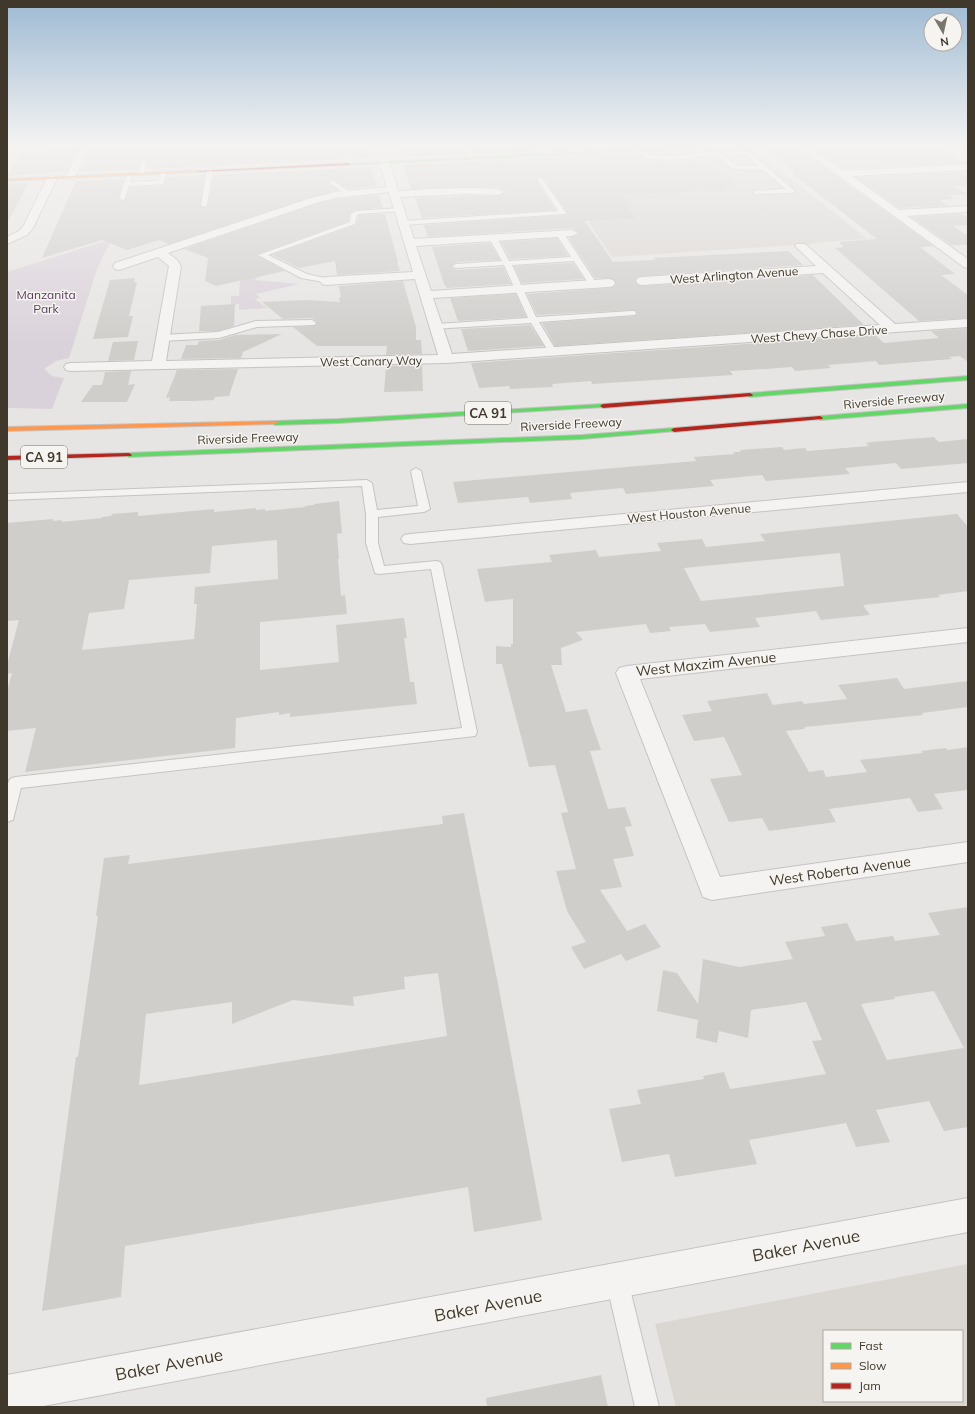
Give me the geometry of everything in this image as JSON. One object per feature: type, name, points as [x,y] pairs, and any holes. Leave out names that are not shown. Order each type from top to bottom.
[{"type":"main road","name":"Riverside Freeway","points":[[7,429],[354,420],[592,407],[968,378]]},
{"type":"main road","name":"Riverside Freeway","points":[[7,458],[81,457],[582,436],[968,406]]},
{"type":"main road","points":[[7,461],[81,457]]},
{"type":"street","points":[[7,241],[23,233],[29,226],[36,212]]},
{"type":"street","points":[[119,266],[160,254],[280,212]]},
{"type":"street","points":[[400,212],[446,359]]},
{"type":"street","points":[[897,213],[915,212]]},
{"type":"street","points":[[897,213],[966,261]]},
{"type":"street","points":[[410,243],[572,233]]},
{"type":"street","points":[[801,246],[892,329]]},
{"type":"street","points":[[158,365],[175,266],[160,254]]},
{"type":"street","name":"West Arlington Avenue","points":[[642,281],[826,269]]},
{"type":"street","points":[[326,281],[420,275]]},
{"type":"street","points":[[426,295],[610,283]]},
{"type":"street","name":"West Chevy Chase Drive","points":[[670,345],[968,323]]},
{"type":"street","name":"West Canary Way","points":[[71,367],[446,359],[670,345]]},
{"type":"street","name":"West Houston Avenue","points":[[410,539],[968,487]]},
{"type":"street","name":"West Maxzim Avenue","points":[[712,889],[627,673],[968,635]]},
{"type":"street","name":"West Roberta Avenue","points":[[712,889],[968,852]]},
{"type":"street","name":"Baker Avenue","points":[[7,1394],[968,1215]]},
{"type":"lane","points":[[326,281],[304,276],[262,255],[353,223],[354,214],[358,212]]},
{"type":"lane","points":[[403,223],[563,213],[562,212]]},
{"type":"lane","points":[[560,234],[593,284]]},
{"type":"lane","points":[[493,238],[520,289],[533,320],[553,352]]},
{"type":"lane","points":[[456,266],[576,259]]},
{"type":"lane","points":[[436,327],[632,313]]},
{"type":"lane","points":[[162,338],[219,334],[256,324],[312,323]]},
{"type":"lane","points":[[372,514],[424,509],[416,471]]},
{"type":"lane","points":[[7,497],[367,483],[372,514],[372,543],[379,570],[436,565],[470,732],[11,782],[7,816]]},
{"type":"lane","points":[[617,1281],[647,1407]]},
{"type":"shaded area","points":[[582,212],[833,212],[867,239],[810,244],[612,257]]},
{"type":"shaded area","points":[[968,1264],[968,1407],[676,1407],[655,1324]]},
{"type":"green space","name":"Manzanita Park","points":[[112,239],[97,269],[69,358],[56,361],[44,369],[52,376],[64,378],[52,409],[7,408],[7,272]]},
{"type":"green space","points":[[260,274],[255,280],[299,284],[256,294],[260,298],[255,299],[267,308],[239,310],[239,304],[231,305],[231,296],[239,296],[240,277]]},
{"type":"building","points":[[7,212],[13,212],[7,223]]},
{"type":"building","points":[[62,212],[266,212],[169,244],[159,240],[127,250],[102,240],[42,258]]},
{"type":"building","points":[[293,212],[353,212],[350,214],[349,221],[257,254],[257,256],[285,271],[216,286],[205,281],[208,258],[184,249]]},
{"type":"building","points":[[420,212],[522,212],[422,218]]},
{"type":"building","points":[[567,212],[632,212],[637,218],[585,221],[613,262],[655,260],[654,258],[788,251],[803,265],[642,276],[635,280],[637,285],[642,286],[813,275],[864,325],[555,346],[542,323],[635,316],[637,314],[636,310],[632,310],[537,315],[527,294],[609,288],[616,284],[613,279],[595,278],[569,238],[579,234],[579,232],[572,228],[428,237],[424,225],[566,215]]},
{"type":"building","points":[[842,212],[886,212],[933,246],[920,247],[955,274],[941,275],[968,295],[968,318],[919,321],[835,248],[844,247],[839,242],[877,239]]},
{"type":"building","points":[[385,214],[400,271],[337,275],[335,261],[299,268],[272,255],[356,225],[359,215]]},
{"type":"building","points":[[961,214],[968,218],[968,225],[953,226],[968,236],[968,245],[951,245],[911,217]]},
{"type":"building","points":[[557,238],[568,256],[510,259],[501,242]]},
{"type":"building","points":[[490,243],[500,260],[456,262],[451,267],[456,270],[503,267],[511,284],[447,288],[444,284],[432,247]]},
{"type":"building","points":[[573,263],[584,279],[522,283],[514,266]]},
{"type":"building","points":[[135,278],[134,282],[137,282],[129,316],[133,316],[128,337],[93,339],[110,280]]},
{"type":"building","points":[[403,281],[416,327],[416,340],[421,340],[422,354],[386,355],[387,346],[317,346],[293,327],[315,326],[317,322],[312,318],[283,319],[262,302],[307,300],[340,302],[339,298],[341,297],[339,286]]},
{"type":"building","points":[[516,294],[526,317],[458,321],[450,298]]},
{"type":"building","points":[[235,304],[234,326],[218,331],[199,331],[201,306]]},
{"type":"building","points":[[530,325],[544,346],[468,351],[461,329]]},
{"type":"building","points":[[968,328],[968,362],[960,356],[949,357],[952,359],[879,365],[876,361],[828,365],[831,368],[795,371],[792,367],[730,371],[733,375],[592,384],[591,381],[552,384],[553,387],[510,389],[509,386],[479,388],[471,363],[875,335],[884,343],[939,338],[931,331]]},
{"type":"building","points":[[282,334],[243,352],[241,358],[181,359],[186,345],[198,345],[199,341],[219,340],[235,335]]},
{"type":"building","points":[[138,341],[134,360],[108,361],[113,342]]},
{"type":"building","points":[[422,365],[423,391],[384,392],[386,366]]},
{"type":"building","points":[[238,369],[229,396],[215,397],[214,400],[193,401],[169,401],[170,397],[166,398],[177,370]]},
{"type":"building","points":[[131,371],[128,385],[135,384],[127,402],[81,402],[93,385],[102,385],[105,372]]},
{"type":"building","points":[[934,437],[939,442],[968,439],[968,463],[901,469],[896,463],[845,468],[850,474],[766,481],[762,475],[710,480],[714,486],[626,494],[623,488],[570,493],[572,499],[530,503],[528,497],[458,503],[453,482],[696,461],[694,457],[735,454],[733,452],[741,452],[740,450],[782,447],[784,450],[805,448],[807,451],[869,446],[866,443],[872,442]]},
{"type":"building","points":[[339,501],[342,533],[337,534],[338,559],[341,596],[345,595],[347,614],[260,622],[260,670],[339,662],[336,625],[404,618],[407,638],[404,638],[410,682],[414,682],[417,704],[290,717],[290,713],[279,715],[279,712],[236,718],[235,748],[25,772],[36,728],[7,731],[7,692],[12,673],[7,674],[7,665],[19,620],[7,621],[7,523],[53,519],[53,521],[62,520],[61,522],[102,518],[111,516],[112,514],[138,512],[138,516],[214,509],[214,512],[256,508],[256,510],[265,509],[265,511],[305,507],[314,504]],"holes":[[[277,540],[278,579],[195,587],[194,604],[197,604],[194,639],[82,650],[89,613],[124,609],[129,580],[210,573],[212,546]]]},
{"type":"building","points":[[957,514],[968,527],[968,591],[938,595],[940,597],[863,605],[870,615],[821,620],[816,611],[755,618],[760,627],[710,632],[705,624],[669,627],[671,631],[650,633],[646,624],[576,632],[583,640],[561,648],[562,665],[551,665],[566,712],[587,709],[601,750],[590,751],[608,809],[625,807],[632,826],[625,827],[634,856],[613,859],[622,887],[600,890],[627,931],[645,924],[661,947],[626,961],[621,954],[584,969],[571,947],[586,942],[567,911],[556,871],[576,869],[561,813],[568,812],[555,765],[529,767],[502,664],[496,664],[496,646],[511,647],[511,644],[513,644],[513,599],[485,602],[477,569],[552,562],[549,555],[596,550],[599,557],[661,551],[657,543],[702,539],[706,547],[765,541],[760,534]],"holes":[[[840,553],[844,586],[701,601],[684,568]]]},
{"type":"building","points":[[897,678],[904,689],[968,681],[968,707],[922,713],[923,715],[805,727],[804,729],[786,731],[809,772],[823,770],[826,777],[867,772],[860,760],[923,753],[921,751],[946,748],[947,750],[968,747],[968,790],[934,794],[943,809],[918,812],[910,798],[829,809],[836,822],[769,831],[762,818],[729,822],[710,779],[742,775],[724,737],[694,741],[682,715],[712,711],[707,701],[767,693],[773,705],[802,701],[804,704],[847,699],[838,685]]},
{"type":"building","points":[[464,813],[498,984],[542,1220],[474,1232],[468,1187],[125,1246],[121,1297],[42,1311],[76,1057],[78,1057],[98,916],[96,916],[104,858],[130,855],[128,864],[443,824],[442,816]],"holes":[[[438,973],[447,1036],[139,1085],[146,1014],[232,1002],[232,1024],[293,1000],[354,1006],[353,997],[405,989],[404,977]]]},
{"type":"building","points":[[968,907],[968,1127],[944,1131],[929,1101],[876,1110],[890,1142],[856,1147],[846,1123],[749,1140],[757,1164],[675,1177],[669,1154],[622,1162],[609,1109],[641,1104],[637,1090],[704,1079],[703,1076],[724,1072],[730,1089],[826,1074],[812,1041],[822,1040],[806,1002],[751,1010],[748,1038],[719,1031],[717,1043],[696,1038],[698,1020],[657,1011],[663,970],[677,973],[698,1004],[703,959],[739,967],[793,959],[785,942],[825,936],[821,927],[847,923],[856,941],[893,936],[895,941],[940,935],[928,913]],"holes":[[[934,991],[964,1048],[887,1060],[861,1004]]]},
{"type":"building","points":[[601,1375],[608,1407],[487,1407],[486,1398]]},
{"type":"traffic: fast","points":[[750,395],[968,378]]},
{"type":"traffic: fast","points":[[275,423],[338,421],[603,406]]},
{"type":"traffic: fast","points":[[820,418],[968,406]]},
{"type":"traffic: fast","points":[[129,455],[582,437],[674,430]]},
{"type":"traffic: slow","points":[[7,429],[275,423]]},
{"type":"traffic: jam","points":[[603,406],[750,395]]},
{"type":"traffic: jam","points":[[674,430],[820,418]]},
{"type":"traffic: jam","points":[[7,458],[129,455]]}]
